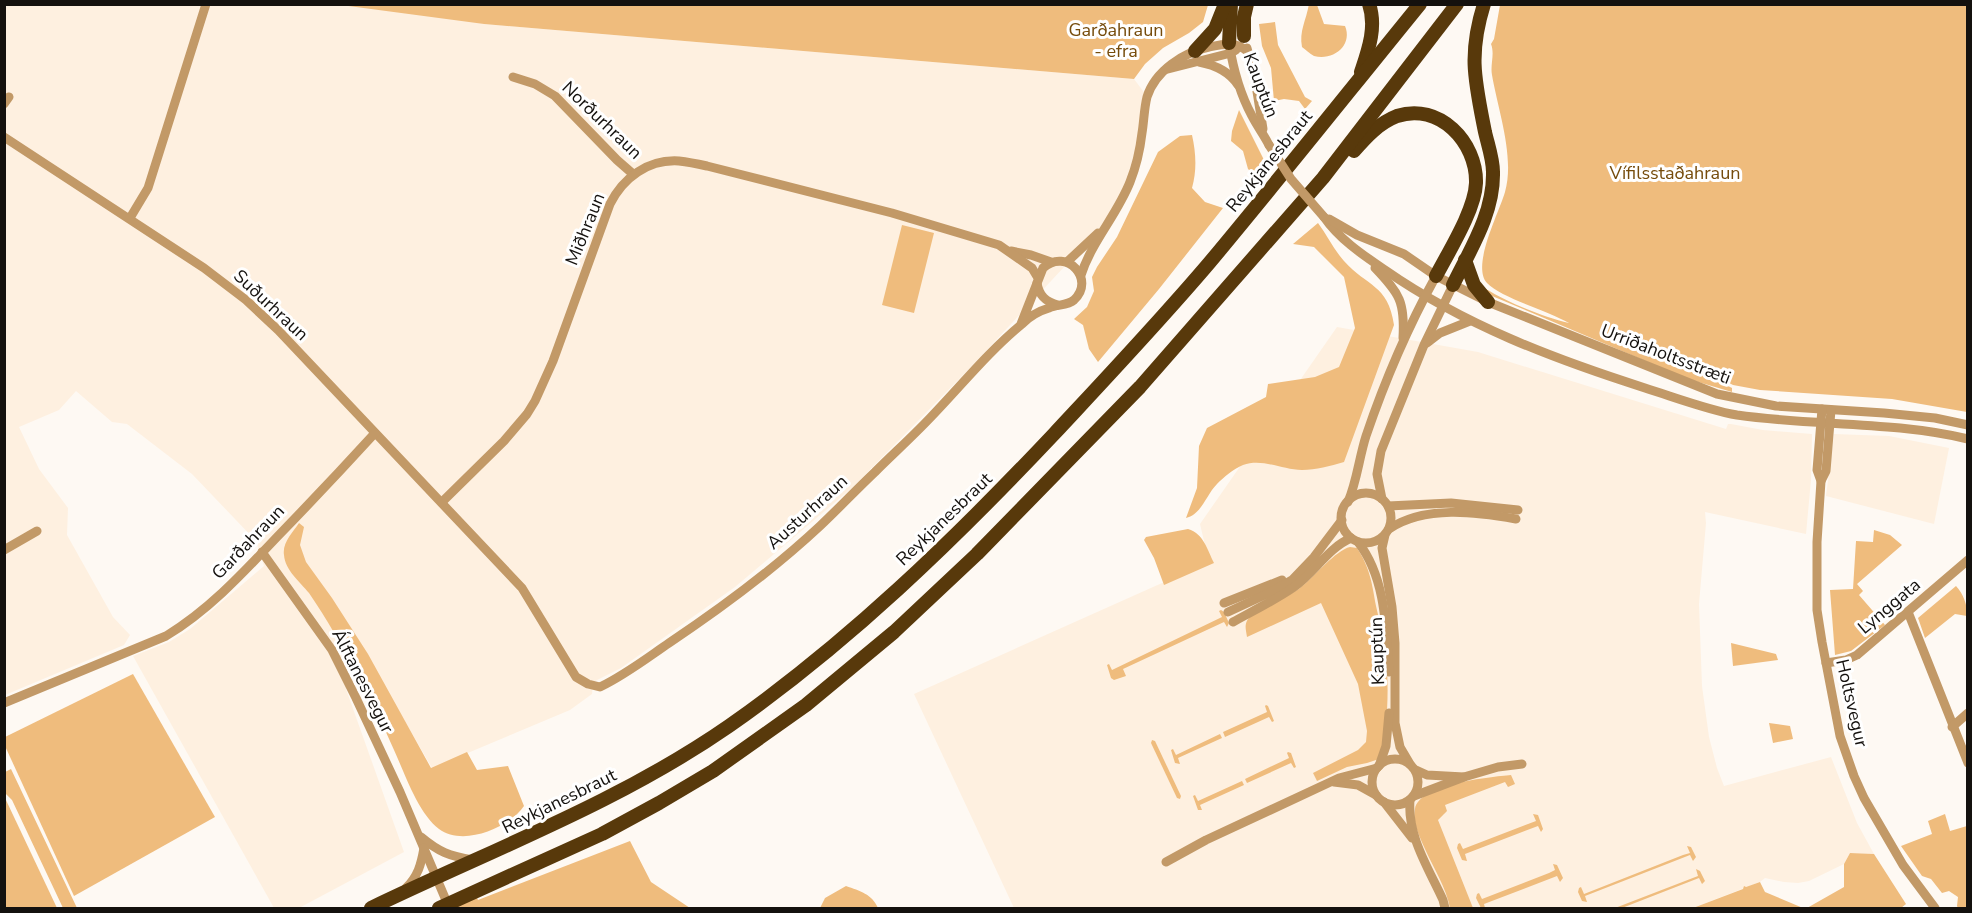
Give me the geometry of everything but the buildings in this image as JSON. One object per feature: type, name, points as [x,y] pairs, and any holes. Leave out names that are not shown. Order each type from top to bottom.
[{"type":"highway","points":[[1196,56],[1215,29],[1225,4]]},
{"type":"highway","points":[[1231,4],[1238,46]]},
{"type":"highway","points":[[1238,46],[1247,4]]},
{"type":"highway","points":[[1357,81],[1371,36],[1373,22],[1369,4]]},
{"type":"highway","name":"Reykjanesbraut","points":[[371,909],[617,794],[672,762],[727,727],[787,683],[868,616],[944,546],[1018,472],[1159,320],[1209,263],[1420,4]]},
{"type":"highway","points":[[443,907],[564,853],[659,803],[737,755],[791,717],[851,669],[950,580],[1140,387],[1323,178],[1457,4]]},
{"type":"highway","points":[[1453,285],[1484,220],[1491,194],[1493,172],[1473,60],[1474,43],[1484,4]]},
{"type":"highway","points":[[1257,255],[1283,234],[1366,137],[1397,116],[1425,114],[1455,130],[1472,157],[1476,179],[1470,208],[1436,276]]},
{"type":"highway","points":[[1465,260],[1472,281],[1488,302]]},
{"type":"street","points":[[130,218],[148,188],[206,4]]},
{"type":"street","name":"Austurhraun","points":[[442,502],[522,588],[576,677],[588,684],[600,687],[609,682],[724,605],[798,546],[929,419],[971,373],[1022,324],[1038,313],[1070,303],[1079,294],[1081,275],[1086,260],[1130,183],[1140,148],[1147,97],[1155,81],[1183,56],[1196,56],[1238,46]]},
{"type":"street","name":"Kauptún","points":[[1238,46],[1242,92],[1252,117],[1291,179],[1331,227],[1363,255],[1442,306]]},
{"type":"street","name":"Kauptún","points":[[1238,46],[1256,79],[1259,114],[1267,141]]},
{"type":"street","points":[[1196,56],[1223,70],[1235,81],[1242,92]]},
{"type":"street","name":"Norðurhraun","points":[[513,77],[535,84],[555,96],[633,174]]},
{"type":"street","name":"Suðurhraun","points":[[4,136],[196,262],[246,300],[278,330],[375,433]]},
{"type":"street","name":"Miðhraun","points":[[442,502],[504,441],[535,401],[553,361],[610,204],[616,193],[633,174],[642,168],[678,161],[707,166],[892,213],[999,245],[1032,268],[1038,280]]},
{"type":"street","name":"Kauptún","points":[[1324,217],[1357,235],[1404,254],[1436,276]]},
{"type":"street","name":"Austurhraun","points":[[1067,262],[1104,227]]},
{"type":"street","name":"Miðhraun","points":[[1008,250],[1051,262]]},
{"type":"street","points":[[1363,255],[1390,285],[1401,305],[1404,324],[1402,345]]},
{"type":"street","points":[[1051,262],[1067,262],[1081,275]]},
{"type":"street","name":"Austurhraun","points":[[1022,324],[1043,268],[1051,262]]},
{"type":"street","points":[[1226,607],[1292,580],[1314,557],[1342,520],[1367,434],[1402,345],[1436,276]]},
{"type":"street","name":"Urriðaholtsstræti","points":[[1436,276],[1488,302],[1707,391],[1750,402],[1915,416],[1968,425]]},
{"type":"street","points":[[1038,280],[1042,297],[1058,305]]},
{"type":"street","name":"Kauptún","points":[[1445,909],[1441,895],[1417,845],[1410,817],[1412,798],[1419,784],[1413,767],[1400,747],[1395,723],[1395,643],[1392,607],[1382,548],[1391,521],[1377,474],[1378,463],[1390,427],[1424,345],[1453,285]]},
{"type":"street","name":"Urriðaholtsstræti","points":[[1442,306],[1470,321],[1579,366],[1724,412],[1910,430],[1968,439]]},
{"type":"street","points":[[1424,345],[1440,333],[1470,321]]},
{"type":"street","name":"Holtsvegur","points":[[1827,409],[1817,470],[1821,481],[1817,542],[1818,610],[1840,736],[1864,798],[1903,865],[1935,909]]},
{"type":"street","points":[[375,433],[442,502]]},
{"type":"street","name":"Garðahraun","points":[[4,703],[166,636],[187,624],[213,602],[375,433]]},
{"type":"street","points":[[1233,622],[1295,586],[1337,546],[1355,540],[1372,543],[1409,519],[1438,513],[1517,515],[1451,503],[1385,502],[1375,495],[1360,494],[1347,502]]},
{"type":"street","name":"Kauptún","points":[[1342,520],[1346,533],[1355,540],[1368,557],[1382,598],[1389,678],[1389,723],[1386,746],[1372,778],[1376,795]]},
{"type":"street","points":[[4,550],[37,531]]},
{"type":"street","name":"Álftanesvegur","points":[[262,552],[332,650],[419,835],[437,877],[443,907]]},
{"type":"street","name":"Lynggata","points":[[1826,663],[1846,660],[1857,654],[1968,560]]},
{"type":"street","points":[[1908,612],[1968,764]]},
{"type":"street","points":[[1952,727],[1968,713]]},
{"type":"street","points":[[1166,862],[1206,840],[1348,775],[1378,767],[1384,762],[1397,759],[1427,775],[1464,777]]},
{"type":"street","points":[[1384,802],[1393,805],[1402,804],[1464,777],[1498,767],[1522,764]]},
{"type":"street","name":"Kauptún","points":[[1334,782],[1358,784],[1376,795],[1417,845]]},
{"type":"street","name":"Álftanesvegur","points":[[419,835],[436,849],[447,854],[475,860]]},
{"type":"street","points":[[400,894],[415,879],[424,848]]},
{"type":"shaded area","points":[[5,5],[395,5],[484,24],[1134,79],[1149,99],[1136,159],[1118,207],[969,369],[852,488],[735,587],[621,668],[593,682],[592,694],[570,710],[432,768],[353,632],[346,689],[404,852],[299,908],[274,908],[133,656],[169,642],[190,629],[264,566],[256,541],[192,474],[127,424],[112,422],[76,391],[59,410],[19,427],[39,469],[68,508],[67,535],[113,617],[130,635],[124,645],[5,695]]},
{"type":"shaded area","points":[[1337,327],[1478,352],[1726,429],[1728,424],[1731,424],[1763,430],[1812,434],[1806,534],[1705,512],[1699,604],[1702,686],[1709,737],[1724,786],[1831,757],[1857,823],[1874,854],[1850,853],[1844,864],[1809,881],[1798,883],[1765,878],[1693,908],[1014,908],[914,694],[1209,562],[1200,524]]},
{"type":"shaded area","points":[[1834,434],[1889,436],[1949,448],[1934,524],[1826,496]]},
{"type":"green space","name":"Garðahraun - efra","points":[[1208,4],[1203,22],[1163,48],[1145,64],[1134,79],[484,24],[341,5]]},
{"type":"green space","points":[[1309,4],[1317,5],[1324,24],[1345,26],[1347,33],[1344,45],[1335,54],[1314,56],[1302,47],[1302,31]]},
{"type":"green space","name":"Vífilsstaðahraun","points":[[1500,5],[1967,5],[1967,412],[1892,399],[1760,390],[1733,385],[1688,366],[1732,388],[1732,392],[1688,379],[1485,293],[1486,289],[1526,309],[1569,323],[1494,289],[1483,275],[1484,252],[1508,178],[1505,134],[1492,71],[1491,44]]},
{"type":"green space","points":[[1275,22],[1278,45],[1305,97],[1312,101],[1305,109],[1299,101],[1284,99],[1274,101],[1271,68],[1262,46],[1259,24]]},
{"type":"green space","points":[[1239,110],[1265,162],[1256,176],[1248,169],[1243,151],[1231,141]]},
{"type":"green space","points":[[1192,135],[1195,175],[1192,188],[1205,202],[1223,208],[1098,362],[1089,349],[1083,325],[1074,319],[1087,307],[1094,291],[1092,277],[1117,237],[1158,152],[1180,136]]},
{"type":"green space","points":[[1318,223],[1344,261],[1382,294],[1387,301],[1394,325],[1344,462],[1318,469],[1302,470],[1258,463],[1243,465],[1232,471],[1213,488],[1196,513],[1186,518],[1197,488],[1199,446],[1207,428],[1266,397],[1268,384],[1315,377],[1339,367],[1355,328],[1344,277],[1314,247],[1293,244]]},
{"type":"green space","points":[[902,225],[934,233],[914,313],[882,305]]},
{"type":"green space","points":[[299,523],[304,527],[300,545],[306,562],[368,654],[431,768],[467,752],[477,770],[508,766],[524,806],[508,821],[485,832],[460,836],[449,834],[431,822],[413,792],[347,655],[316,603],[287,566],[284,555],[285,546]]},
{"type":"green space","points":[[1188,529],[1198,534],[1214,563],[1164,585],[1154,558],[1144,540],[1146,537]]},
{"type":"green space","points":[[1874,530],[1890,535],[1902,545],[1857,584],[1863,591],[1859,595],[1885,625],[1851,651],[1835,655],[1830,590],[1853,589],[1856,541],[1873,542]]},
{"type":"green space","points":[[1350,547],[1357,548],[1368,569],[1384,638],[1388,683],[1383,744],[1379,759],[1347,767],[1317,781],[1313,773],[1358,750],[1366,742],[1367,731],[1358,684],[1321,603],[1247,637],[1246,625],[1252,616],[1300,588],[1332,558]]},
{"type":"green space","points":[[1956,586],[1967,608],[1967,616],[1955,614],[1925,638],[1918,618]]},
{"type":"green space","points":[[1221,610],[1229,623],[1227,627],[1224,622],[1123,669],[1126,676],[1114,680],[1111,678],[1107,665],[1109,664],[1112,670],[1222,617],[1219,611]]},
{"type":"green space","points":[[1731,643],[1776,654],[1778,660],[1733,666]]},
{"type":"green space","points":[[133,674],[215,817],[74,896],[5,746],[5,737]]},
{"type":"green space","points":[[1266,705],[1274,721],[1272,722],[1269,717],[1225,737],[1223,732],[1267,712]]},
{"type":"green space","points":[[1769,723],[1790,726],[1793,739],[1773,743]]},
{"type":"green space","points":[[1220,734],[1222,738],[1178,758],[1180,764],[1175,763],[1171,750],[1173,749],[1176,755]]},
{"type":"green space","points":[[1152,740],[1155,741],[1181,796],[1180,799],[1177,798],[1151,743]]},
{"type":"green space","points":[[1288,752],[1291,753],[1296,767],[1294,768],[1291,763],[1247,783],[1245,779],[1289,758]]},
{"type":"green space","points":[[11,769],[77,908],[63,908],[12,800],[5,793],[5,772]]},
{"type":"green space","points":[[1511,775],[1515,784],[1508,787],[1505,782],[1445,805],[1447,811],[1438,820],[1473,908],[1450,908],[1443,885],[1417,830],[1415,809],[1419,800],[1429,793],[1457,783]]},
{"type":"green space","points":[[1242,781],[1244,785],[1200,805],[1202,810],[1198,810],[1193,796],[1195,795],[1198,801]]},
{"type":"green space","points":[[5,798],[57,908],[5,908]]},
{"type":"green space","points":[[1533,814],[1538,815],[1543,829],[1541,832],[1538,826],[1465,854],[1467,861],[1462,860],[1457,848],[1458,844],[1460,843],[1463,849],[1536,821]]},
{"type":"green space","points":[[1945,814],[1950,831],[1967,826],[1967,907],[1958,908],[1958,897],[1949,891],[1942,893],[1931,879],[1922,876],[1901,846],[1932,834],[1928,821]]},
{"type":"green space","points":[[630,841],[651,882],[690,908],[449,908],[476,896],[478,900]]},
{"type":"green space","points":[[1687,846],[1691,847],[1696,857],[1693,861],[1690,855],[1585,896],[1587,902],[1582,901],[1578,892],[1579,888],[1581,887],[1584,894],[1690,853]]},
{"type":"green space","points":[[1850,853],[1874,854],[1906,904],[1901,908],[1807,908],[1844,887],[1844,864]]},
{"type":"green space","points":[[1553,864],[1557,865],[1563,878],[1560,882],[1557,876],[1484,904],[1485,908],[1481,908],[1476,898],[1477,894],[1479,893],[1482,899],[1549,873],[1555,870]]},
{"type":"green space","points":[[1696,869],[1700,871],[1705,881],[1702,884],[1699,878],[1622,908],[1615,908],[1698,876]]},
{"type":"green space","points":[[1760,882],[1765,892],[1803,908],[1693,908],[1743,889],[1744,886]]},
{"type":"green space","points":[[846,886],[869,896],[878,908],[820,908],[825,898]]}]
